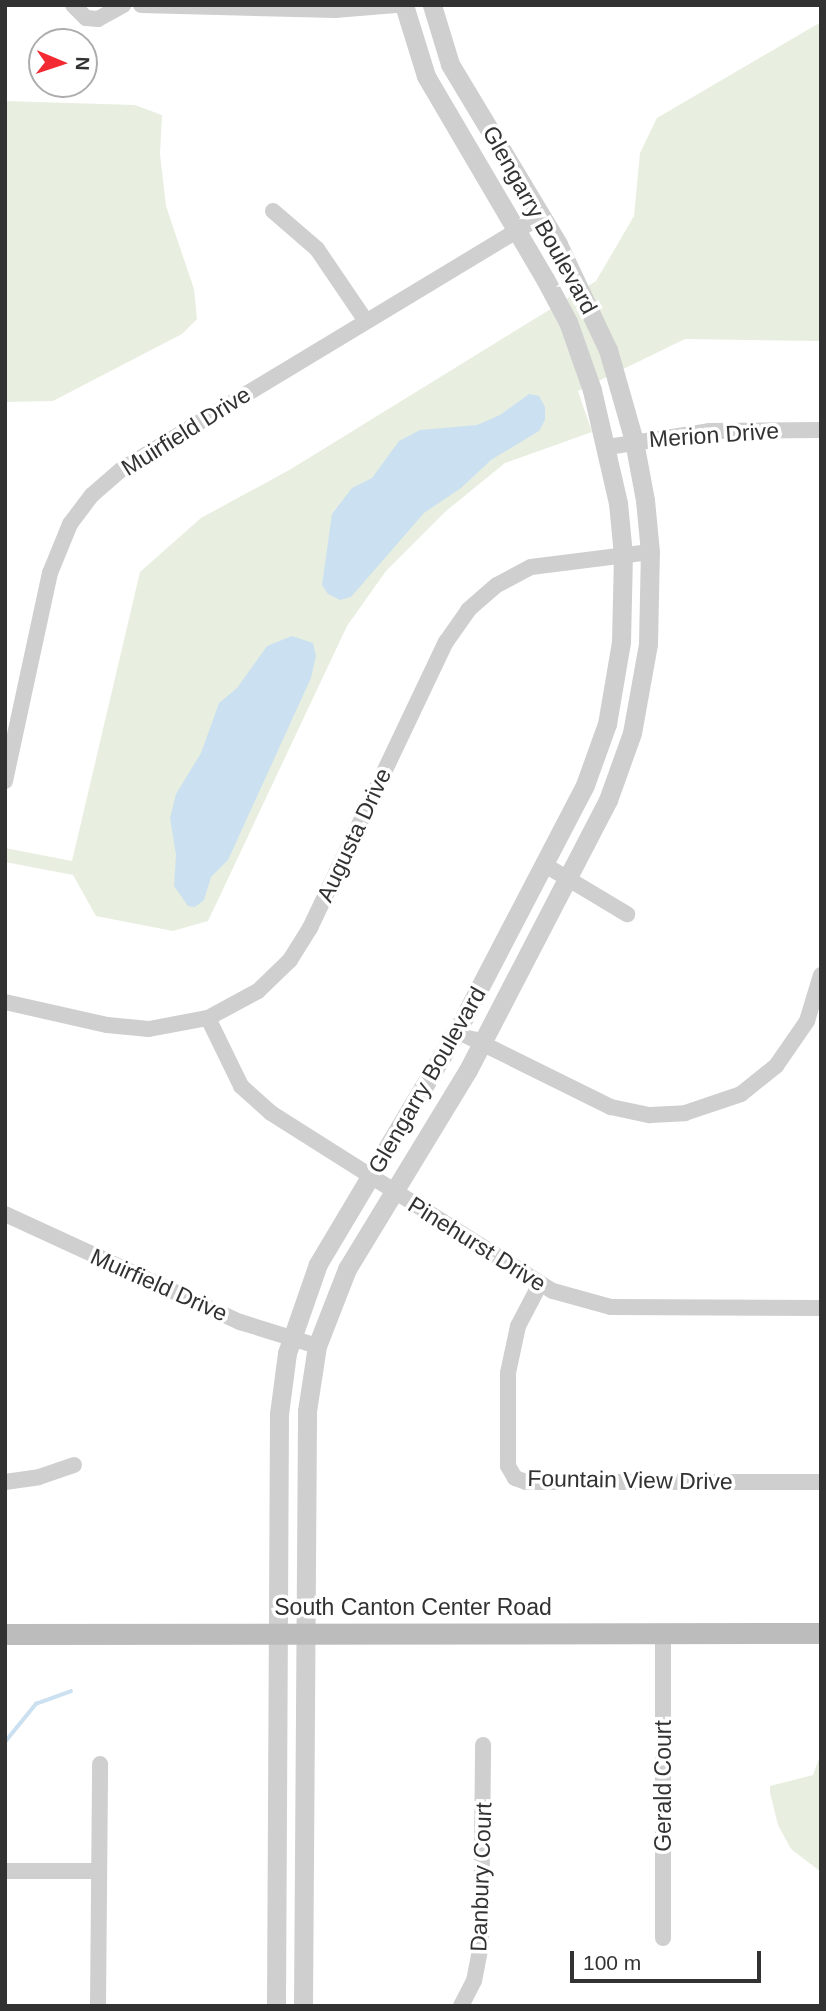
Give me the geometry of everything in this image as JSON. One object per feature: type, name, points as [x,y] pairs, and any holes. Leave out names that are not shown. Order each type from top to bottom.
[{"type":"main road","name":"South Canton Center Road","points":[[5,1634],[821,1633]]},
{"type":"street","points":[[73,5],[86,18],[98,19],[123,5]]},
{"type":"street","points":[[141,5],[335,10],[396,5]]},
{"type":"street","name":"Glengarry Boulevard","points":[[276,2006],[279,1443],[282,1386],[291,1339],[318,1264],[457,1031],[585,785],[607,724],[621,642],[623,555],[608,447],[568,322],[426,76],[404,5]]},
{"type":"street","name":"Glengarry Boulevard","points":[[303,2006],[307,1443],[317,1346],[347,1269],[482,1044],[608,800],[632,733],[648,643],[650,552],[634,441],[593,312],[541,216],[450,64],[432,5]]},
{"type":"street","points":[[273,211],[317,249],[366,321]]},
{"type":"street","name":"Muirfield Drive","points":[[5,781],[50,573],[58,548],[82,507],[122,469],[541,216]]},
{"type":"street","name":"Merion Drive","points":[[608,447],[709,431],[821,430]]},
{"type":"street","name":"Augusta Drive","points":[[5,1002],[128,1028],[170,1027],[208,1018],[258,991],[299,948],[446,642],[468,610],[497,585],[531,567],[650,552]]},
{"type":"street","points":[[607,724],[632,733]]},
{"type":"street","points":[[545,865],[627,914]]},
{"type":"street","points":[[457,1031],[611,1107],[650,1115],[699,1110],[741,1094],[776,1066],[807,1021],[821,975]]},
{"type":"street","name":"Pinehurst Drive","points":[[208,1018],[227,1063],[251,1097],[540,1284],[572,1299],[611,1307],[821,1308]]},
{"type":"street","name":"Muirfield Drive","points":[[5,1214],[240,1322],[317,1346]]},
{"type":"street","name":"Fountain View Drive","points":[[540,1284],[518,1326],[508,1373],[508,1466],[515,1478],[526,1482],[821,1482]]},
{"type":"street","points":[[279,1443],[307,1443]]},
{"type":"street","points":[[5,1482],[40,1477],[74,1465]]},
{"type":"street","name":"Gerald Court","points":[[663,1634],[663,1938]]},
{"type":"street","name":"Danbury Court","points":[[461,2006],[474,1981],[481,1946],[484,1745]]},
{"type":"street","points":[[97,2006],[100,1764]]},
{"type":"street","points":[[278,1765],[305,1765]]},
{"type":"street","points":[[5,1871],[98,1871]]},
{"type":"street","points":[[276,1940],[304,1941]]},
{"type":"green space","points":[[821,22],[821,341],[685,339],[578,391],[592,432],[505,463],[446,511],[386,571],[347,626],[208,921],[173,931],[96,916],[73,875],[5,862],[5,848],[72,861],[140,572],[201,518],[291,469],[596,281],[634,216],[640,153],[657,118]]},
{"type":"green space","points":[[5,101],[135,105],[162,115],[160,154],[166,206],[194,289],[197,319],[182,334],[53,401],[5,402]]},
{"type":"green space","points":[[821,1753],[821,1872],[791,1849],[778,1825],[770,1786],[813,1775]]},
{"type":"water","points":[[529,394],[539,396],[545,407],[545,420],[539,431],[491,460],[461,488],[424,513],[351,597],[340,600],[328,594],[322,585],[332,514],[352,488],[372,478],[399,441],[420,430],[477,425],[500,415]]},
{"type":"water","points":[[292,636],[313,643],[316,656],[311,678],[228,860],[211,877],[204,900],[195,907],[188,906],[174,886],[176,855],[170,818],[176,794],[201,753],[219,703],[237,688],[267,646]]},
{"type":"waterway","points":[[5,1742],[36,1704],[71,1691]]}]
